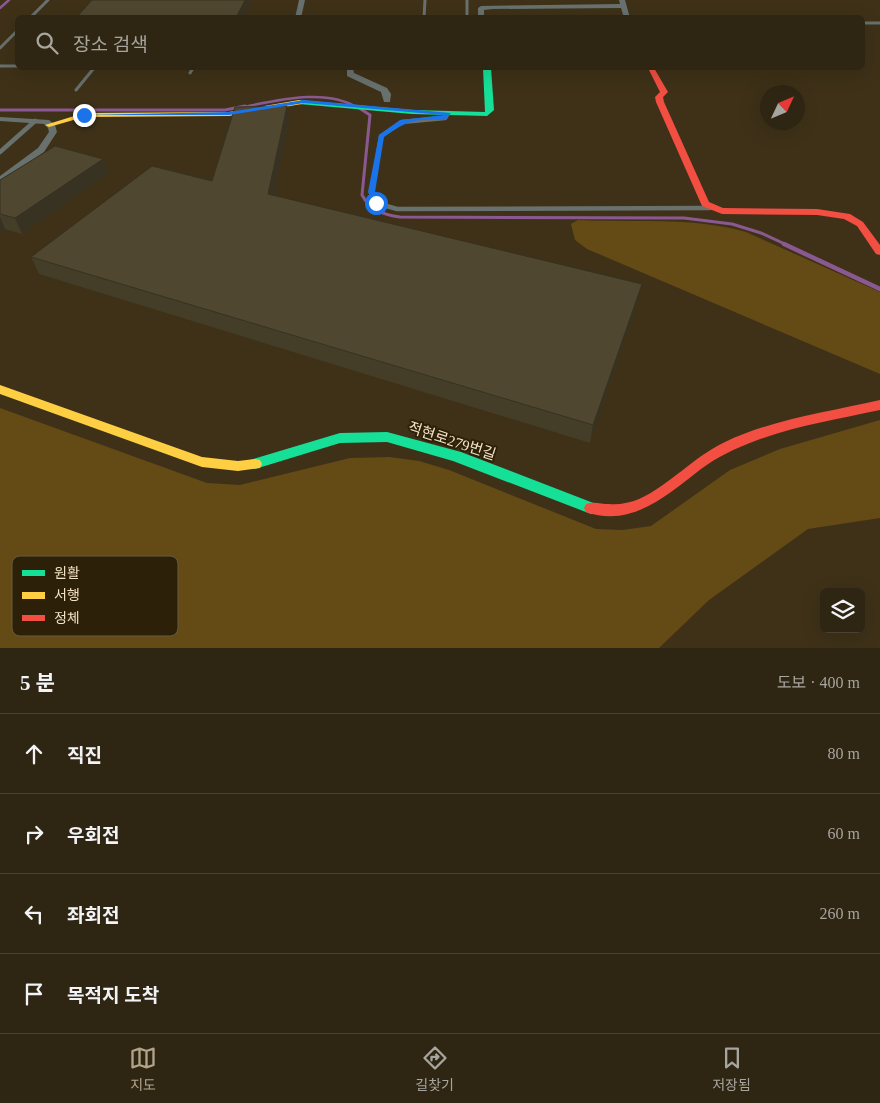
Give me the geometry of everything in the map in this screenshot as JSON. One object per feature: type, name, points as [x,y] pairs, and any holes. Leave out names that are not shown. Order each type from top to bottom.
[{"type":"street","points":[[299,15],[302,0]]},
{"type":"street","points":[[482,15],[481,8],[623,3]]},
{"type":"street","points":[[350,70],[350,74],[384,90],[388,94],[387,100]]},
{"type":"street","points":[[0,119],[35,121],[49,124],[92,114],[219,114],[304,102],[435,113],[490,113],[487,70]]},
{"type":"street","points":[[652,70],[664,92],[659,97],[660,102],[703,201],[712,208],[734,212],[825,212],[842,214],[857,221],[880,252]]},
{"type":"street","points":[[0,180],[41,150],[53,132],[49,124]]},
{"type":"street","name":"적현로279번길","points":[[0,389],[202,462],[238,466],[256,464],[340,438],[361,436],[387,438],[410,442],[456,456],[593,510],[617,511],[636,508],[650,501],[711,455],[732,444],[761,434],[880,405]]},
{"type":"lane","points":[[33,15],[48,0]]},
{"type":"lane","points":[[424,0],[424,15]]},
{"type":"lane","points":[[467,0],[467,15]]},
{"type":"lane","points":[[865,23],[880,23]]},
{"type":"lane","points":[[0,48],[15,33]]},
{"type":"lane","points":[[0,66],[15,66]]},
{"type":"lane","points":[[76,90],[92,70]]},
{"type":"lane","points":[[448,113],[445,118],[419,118],[402,121],[381,136],[372,192],[376,203],[397,209],[712,208]]},
{"type":"lane","points":[[0,152],[35,121]]},
{"type":"shaded area","points":[[578,220],[663,221],[726,227],[746,232],[880,292],[880,374],[587,249],[575,240],[571,224]]},
{"type":"shaded area","points":[[0,408],[207,483],[240,485],[350,458],[389,457],[419,461],[449,470],[596,529],[622,530],[651,526],[730,470],[780,449],[880,420],[880,518],[808,529],[709,600],[659,648],[0,648]]},
{"type":"building","points":[[92,0],[245,0],[238,15],[79,15]]},
{"type":"building","points":[[287,106],[268,194],[642,284],[593,425],[31,257],[152,166],[212,181],[235,107]]},
{"type":"building","points":[[55,146],[103,159],[15,218],[0,214],[0,180]]},
{"type":"waterway","points":[[0,8],[9,0]]},
{"type":"waterway","points":[[238,108],[300,97],[331,98],[358,108]]},
{"type":"waterway","points":[[0,110],[225,110],[245,106]]},
{"type":"waterway","points":[[356,106],[370,115],[362,195],[373,208],[388,215],[400,217],[684,218],[732,224],[761,233],[787,245]]},
{"type":"waterway","points":[[784,244],[880,289]]},
{"type":"traffic: fast","points":[[299,102],[412,112],[487,114],[490,110],[487,70]]},
{"type":"traffic: fast","points":[[255,464],[340,438],[387,437],[456,456],[591,508]]},
{"type":"traffic: slow","points":[[49,125],[84,115],[229,114],[299,102]]},
{"type":"traffic: slow","points":[[0,389],[202,462],[238,466],[255,464]]},
{"type":"traffic: jam","points":[[652,70],[664,92],[659,97],[660,102],[705,204],[722,211],[817,212],[847,216],[860,224],[880,252]]},
{"type":"traffic: jam","points":[[591,508],[628,509],[643,504],[657,496],[712,455],[749,437],[793,424],[880,405]]},
{"type":"route","points":[[84,115],[229,114],[296,102],[412,112],[448,113],[447,118],[419,118],[402,121],[384,132],[378,144],[372,192],[372,197],[376,203]]}]
